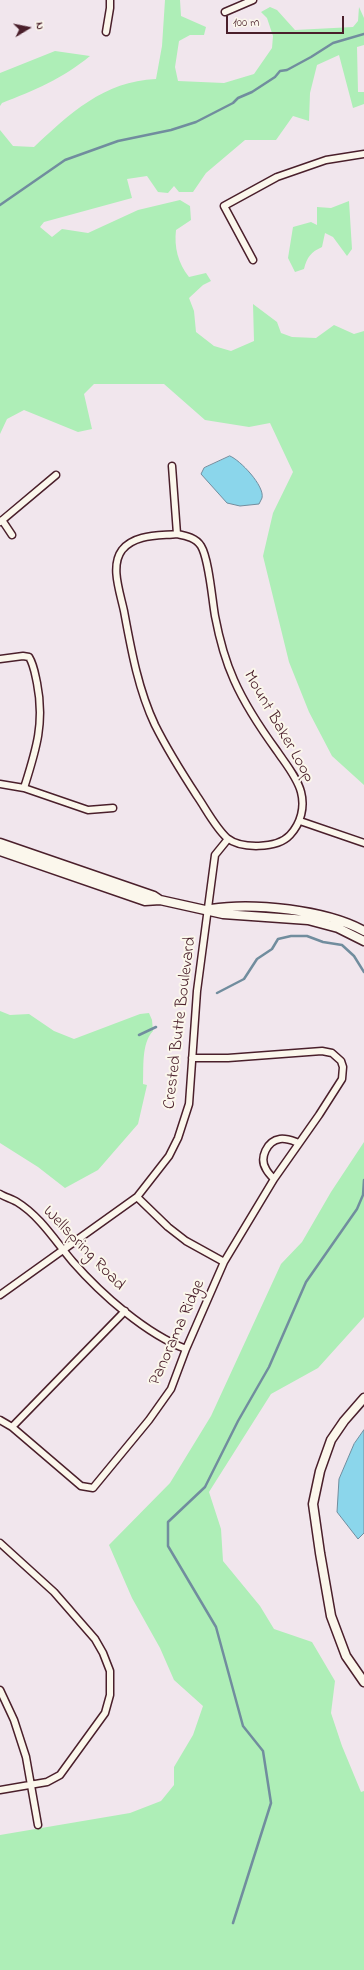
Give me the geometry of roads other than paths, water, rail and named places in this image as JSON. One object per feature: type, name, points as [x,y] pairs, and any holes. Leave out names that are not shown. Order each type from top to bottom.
[{"type":"street","points":[[106,32],[110,0]]},
{"type":"street","points":[[225,12],[253,0]]},
{"type":"street","points":[[253,260],[224,206],[277,177],[326,160],[364,154]]},
{"type":"street","points":[[172,466],[177,534]]},
{"type":"street","points":[[12,535],[1,521],[56,475]]},
{"type":"street","name":"Mount Baker Loop","points":[[228,839],[183,774],[155,724],[142,691],[120,593],[116,561],[123,549],[132,541],[145,537],[177,534],[195,540],[205,553],[215,619],[223,651],[234,681],[262,729],[297,782],[303,804],[300,821]]},
{"type":"street","points":[[0,659],[23,656],[29,657],[33,664],[40,701],[41,720],[32,762],[24,788]]},
{"type":"street","points":[[0,784],[24,788],[88,810],[113,808]]},
{"type":"street","points":[[208,910],[215,855],[228,839],[249,845],[266,846],[280,842],[289,836],[300,821],[364,843]]},
{"type":"street","points":[[0,843],[154,896],[160,900]]},
{"type":"street","points":[[0,851],[145,901],[160,900],[223,914],[288,918],[322,923],[349,932],[364,940]]},
{"type":"street","points":[[208,910],[237,907],[296,911],[325,915],[364,931]]},
{"type":"street","name":"Crested Butte Boulevard","points":[[0,1295],[136,1197],[160,1169],[178,1138],[189,1104],[197,991],[208,910]]},
{"type":"street","name":"Panorama Ridge","points":[[12,1427],[81,1486],[93,1488],[149,1420],[171,1389],[186,1349],[224,1262],[274,1179],[342,1079],[343,1067],[337,1057],[332,1053],[322,1051],[228,1058],[192,1058]]},
{"type":"street","points":[[274,1179],[265,1169],[263,1159],[266,1150],[279,1139],[288,1139],[299,1143]]},
{"type":"street","name":"Wellspring Road","points":[[0,1194],[17,1202],[32,1215],[93,1284],[125,1311],[160,1336],[186,1349]]},
{"type":"street","points":[[136,1197],[168,1227],[186,1241],[224,1262]]},
{"type":"street","points":[[0,1420],[12,1427],[125,1311]]},
{"type":"street","points":[[364,1398],[344,1421],[331,1440],[320,1471],[314,1504],[320,1553],[331,1616],[346,1656],[364,1682]]},
{"type":"street","points":[[0,1543],[54,1592],[95,1638],[104,1653],[110,1671],[110,1695],[105,1713],[60,1775],[47,1782],[0,1790]]},
{"type":"street","points":[[0,1690],[14,1720],[26,1757],[38,1825]]},
{"type":"water","points":[[230,456],[240,463],[256,480],[262,493],[262,498],[259,504],[240,506],[227,503],[201,474],[204,468]]},
{"type":"water","points":[[364,1430],[364,1533],[358,1539],[337,1512],[339,1479],[354,1444]]},
{"type":"waterway","points":[[0,205],[65,160],[118,141],[171,130],[196,122],[233,103],[238,98],[252,92],[275,77],[280,71],[287,70],[333,43],[364,34]]},
{"type":"waterway","points":[[217,993],[244,979],[257,959],[272,949],[278,939],[291,936],[307,936],[323,942],[342,945],[354,956],[364,972]]},
{"type":"waterway","points":[[139,1035],[156,1027]]},
{"type":"waterway","points":[[233,1923],[271,1803],[263,1751],[243,1726],[216,1627],[168,1546],[168,1522],[205,1487],[238,1421],[269,1367],[306,1282],[357,1209],[363,1195],[364,1180]]}]
